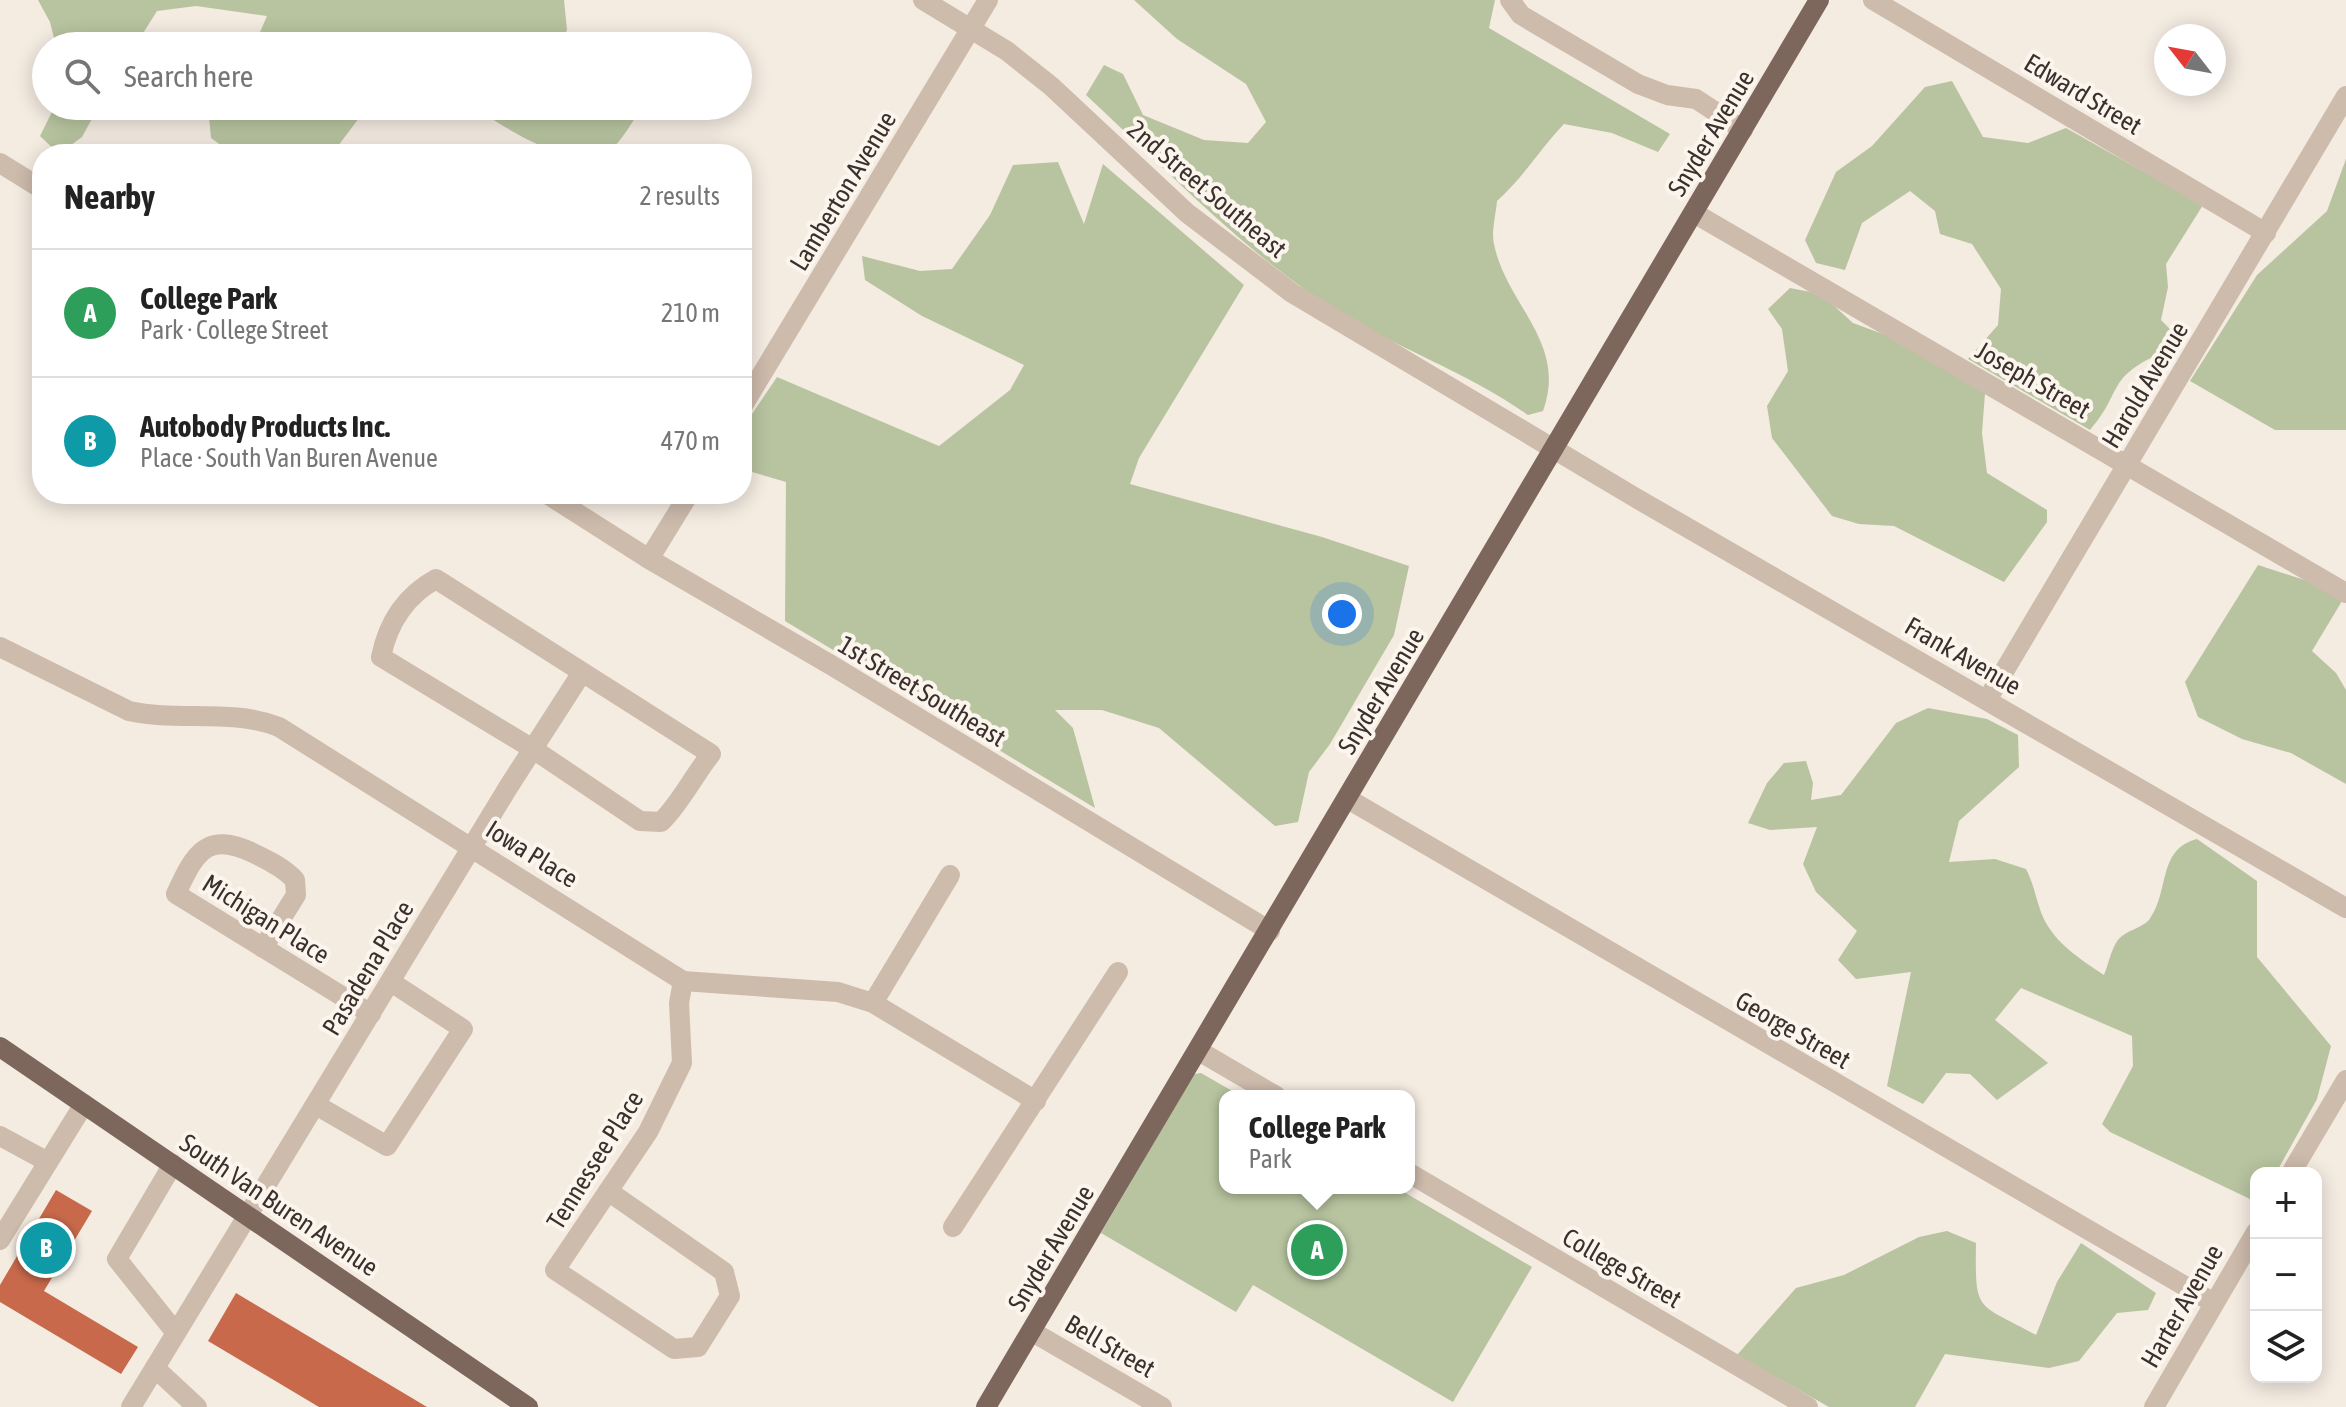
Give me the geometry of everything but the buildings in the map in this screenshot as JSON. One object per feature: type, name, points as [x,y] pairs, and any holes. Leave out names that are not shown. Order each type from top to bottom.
[{"type":"main road","name":"Snyder Avenue","points":[[986,1407],[1819,0]]},
{"type":"main road","name":"South Van Buren Avenue","points":[[0,1047],[528,1407]]},
{"type":"street","name":"2nd Street Southeast","points":[[923,0],[1051,86],[1187,213],[1261,271],[1554,450]]},
{"type":"street","name":"Lamberton Avenue","points":[[752,390],[988,0]]},
{"type":"street","points":[[1510,0],[1521,15],[1638,84],[1667,95],[1696,99],[1743,130]]},
{"type":"street","name":"Edward Street","points":[[1873,0],[2266,233]]},
{"type":"street","name":"Harold Avenue","points":[[1987,700],[2346,96]]},
{"type":"street","points":[[0,163],[32,183]]},
{"type":"street","name":"Joseph Street","points":[[1694,213],[2346,593]]},
{"type":"street","name":"Frank Avenue","points":[[1554,450],[2346,908]]},
{"type":"street","name":"1st Street Southeast","points":[[563,504],[649,559],[831,665],[1270,931]]},
{"type":"street","points":[[649,559],[683,504]]},
{"type":"street","points":[[436,579],[581,674],[711,754],[684,787],[673,810],[661,822],[640,821],[533,749],[381,657],[386,630],[416,590],[436,579]]},
{"type":"street","name":"Iowa Place","points":[[0,647],[129,711],[147,715],[236,717],[279,727],[683,981],[838,992],[873,1003],[1036,1101]]},
{"type":"street","name":"Pasadena Place","points":[[131,1407],[581,674]]},
{"type":"street","name":"George Street","points":[[1348,799],[2214,1303]]},
{"type":"street","name":"Michigan Place","points":[[263,948],[296,895],[297,886],[289,874],[275,864],[237,846],[217,843],[203,849],[193,859],[176,894],[263,948],[371,1014]]},
{"type":"street","points":[[873,1003],[950,875]]},
{"type":"street","points":[[953,1227],[1118,972]]},
{"type":"street","name":"Tennessee Place","points":[[608,1191],[724,1272],[730,1296],[698,1347],[674,1349],[555,1270],[608,1191],[648,1132],[682,1063],[679,1003],[683,981]]},
{"type":"street","points":[[316,1105],[387,1146],[463,1029],[391,982]]},
{"type":"street","points":[[1199,1051],[1266,1090]]},
{"type":"street","points":[[2295,1167],[2346,1080]]},
{"type":"street","points":[[0,1240],[84,1104]]},
{"type":"street","points":[[0,1136],[48,1162]]},
{"type":"street","points":[[173,1164],[117,1259],[176,1333]]},
{"type":"street","name":"College Street","points":[[1415,1177],[1808,1407]]},
{"type":"street","name":"Harter Avenue","points":[[2154,1407],[2252,1239]]},
{"type":"street","name":"Bell Street","points":[[1031,1331],[1162,1407]]},
{"type":"street","points":[[155,1368],[197,1407]]},
{"type":"green space","points":[[38,0],[564,0],[567,30],[260,32],[267,16],[196,6],[157,11],[144,32],[52,32]]},
{"type":"green space","points":[[1134,0],[1495,0],[1489,28],[1670,134],[1658,152],[1612,133],[1564,124],[1497,201],[1493,239],[1501,266],[1542,344],[1548,364],[1549,387],[1543,411],[1528,415],[1331,307],[1234,234],[1086,95],[1104,65],[1123,74],[1143,115],[1204,140],[1248,143],[1266,122],[1246,84],[1177,39]]},
{"type":"green space","points":[[1952,81],[1983,137],[2028,143],[2066,128],[2203,205],[2166,264],[2168,287],[2161,320],[2170,329],[2159,354],[2130,371],[2090,430],[1968,359],[1998,325],[2001,289],[1972,244],[1940,234],[1935,211],[1910,191],[1862,223],[1845,270],[1816,263],[1805,240],[1836,172],[1872,146],[1925,87]]},
{"type":"green space","points":[[48,120],[91,120],[82,137],[73,144],[48,144],[40,136]]},
{"type":"green space","points":[[209,120],[358,120],[340,144],[219,144],[211,138]]},
{"type":"green space","points":[[494,120],[634,120],[617,144],[538,144]]},
{"type":"green space","points":[[2346,159],[2346,430],[2275,430],[2190,381],[2257,275],[2327,211]]},
{"type":"green space","points":[[1058,162],[1084,224],[1103,164],[1244,285],[1139,458],[1130,484],[1322,537],[1409,566],[1394,635],[1330,744],[1309,772],[1298,822],[1275,826],[1159,728],[1102,710],[1055,710],[1073,728],[1095,808],[785,621],[786,482],[752,472],[752,414],[777,377],[939,446],[1010,390],[1024,365],[922,316],[865,280],[862,256],[920,271],[952,269],[990,215],[1013,165]]},
{"type":"green space","points":[[1790,288],[1821,294],[1853,323],[1888,336],[1985,393],[1982,433],[1987,473],[2047,510],[2047,522],[2004,582],[1894,526],[1859,524],[1832,516],[1772,438],[1767,406],[1788,371],[1782,329],[1768,309]]},
{"type":"green space","points":[[2258,565],[2317,584],[2342,601],[2312,651],[2336,673],[2346,690],[2346,784],[2291,753],[2242,739],[2198,717],[2185,682]]},
{"type":"green space","points":[[1928,708],[1987,719],[2018,735],[2019,767],[1959,821],[1949,862],[1995,859],[2026,869],[2043,917],[2052,932],[2072,952],[2104,975],[2119,939],[2149,920],[2160,897],[2170,862],[2184,844],[2197,839],[2257,881],[2257,957],[2331,1046],[2317,1099],[2279,1167],[2250,1167],[2250,1199],[2110,1132],[2102,1124],[2133,1066],[2132,1036],[2021,988],[1995,1020],[2048,1063],[1997,1100],[1970,1074],[1946,1073],[1923,1104],[1887,1086],[1911,972],[1856,979],[1838,960],[1857,931],[1816,892],[1803,864],[1817,827],[1770,830],[1748,823],[1767,783],[1784,763],[1806,761],[1813,783],[1811,800],[1841,795],[1896,723]]},
{"type":"green space","points":[[1201,1073],[1231,1090],[1219,1090],[1219,1194],[1407,1194],[1532,1267],[1453,1402],[1253,1285],[1236,1312],[1101,1233],[1194,1074]]},
{"type":"green space","points":[[1947,1231],[1976,1243],[1977,1283],[1983,1303],[2001,1317],[2036,1335],[2057,1282],[2081,1243],[2156,1293],[2148,1310],[2117,1313],[2079,1361],[2049,1368],[1945,1354],[1915,1407],[1829,1407],[1737,1355],[1796,1288],[1844,1275],[1919,1237]]},
{"type":"place","name":"Autobody Products Inc.","points":[[46,1248]]},
{"type":"place","name":"College Park","points":[[1317,1250]]}]
